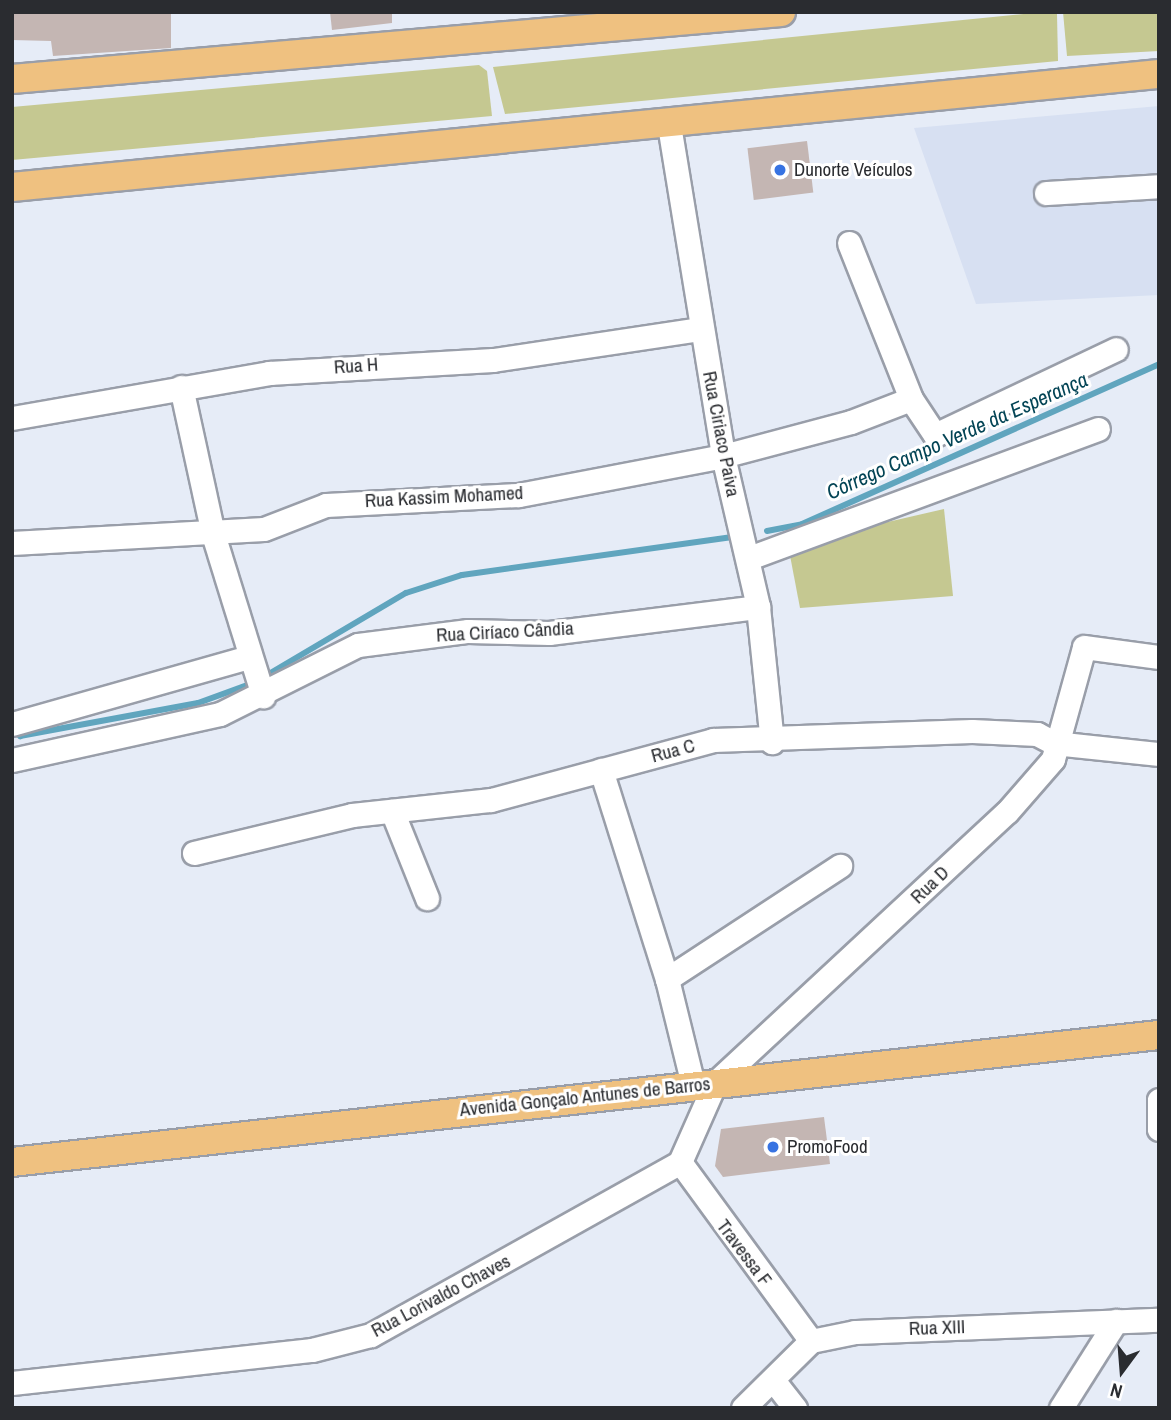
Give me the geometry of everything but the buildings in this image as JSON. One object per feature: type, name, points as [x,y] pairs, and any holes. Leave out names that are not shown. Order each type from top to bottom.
[{"type":"main road","points":[[12,79],[781,12]]},
{"type":"main road","points":[[12,187],[669,125],[1159,74]]},
{"type":"main road","name":"Avenida Gonçalo Antunes de Barros","points":[[12,1161],[1159,1035]]},
{"type":"street","name":"Rua Ciriaco Paiva","points":[[669,125],[723,456],[749,558],[758,607],[772,742]]},
{"type":"street","points":[[1046,192],[1159,186]]},
{"type":"street","points":[[849,243],[911,399],[929,432],[944,435],[1116,349]]},
{"type":"street","name":"Rua H","points":[[14,415],[282,372],[493,360],[701,329]]},
{"type":"street","points":[[19,721],[258,680],[213,534],[181,387]]},
{"type":"street","name":"Rua Kassim Mohamed","points":[[12,543],[213,534],[264,529],[326,505],[519,495],[723,456],[911,399]]},
{"type":"street","points":[[749,558],[1098,429]]},
{"type":"street","name":"Rua Ciríaco Cândia","points":[[12,760],[220,714],[258,680],[358,645],[468,631],[549,633],[758,607]]},
{"type":"street","name":"Rua D","points":[[704,1084],[1007,812],[1053,759],[1054,743],[1084,648],[1159,657]]},
{"type":"street","name":"Rua C","points":[[194,853],[392,811],[491,800],[713,740],[772,742],[972,731],[1037,734],[1054,743],[1159,754]]},
{"type":"street","points":[[600,770],[667,979],[704,1084],[680,1163]]},
{"type":"street","points":[[392,811],[426,898]]},
{"type":"street","points":[[667,979],[840,866]]},
{"type":"street","points":[[1159,1100],[1159,1129]]},
{"type":"street","name":"Travessa F","points":[[680,1163],[811,1341]]},
{"type":"street","name":"Rua Lorivaldo Chaves","points":[[12,1383],[312,1350],[371,1335],[680,1163]]},
{"type":"street","name":"Rua XIII","points":[[811,1341],[855,1332],[1159,1320]]},
{"type":"street","points":[[1061,1408],[1116,1321]]},
{"type":"street","points":[[743,1408],[811,1341]]},
{"type":"street","points":[[772,1380],[795,1408]]},
{"type":"shaded area","points":[[1159,106],[1159,295],[976,304],[914,128]]},
{"type":"green space","points":[[1043,12],[1057,14],[1058,61],[505,114],[493,67]]},
{"type":"green space","points":[[1063,12],[1159,12],[1159,51],[1067,56]]},
{"type":"green space","points":[[479,65],[487,71],[492,116],[12,160],[12,107]]},
{"type":"green space","points":[[944,509],[953,596],[800,608],[788,545]]},
{"type":"waterway","name":"Córrego Campo Verde da Esperança","points":[[767,531],[802,524],[1159,364]]},
{"type":"waterway","name":"Córrego Campo Verde da Esperança","points":[[262,678],[406,593],[462,575],[732,537]]},
{"type":"waterway","name":"Córrego Campo Verde da Esperança","points":[[15,729],[20,736],[198,703],[253,683]]},
{"type":"place","name":"Dunorte Veículos","points":[[780,170]]},
{"type":"place","name":"PromoFood","points":[[773,1147]]}]
